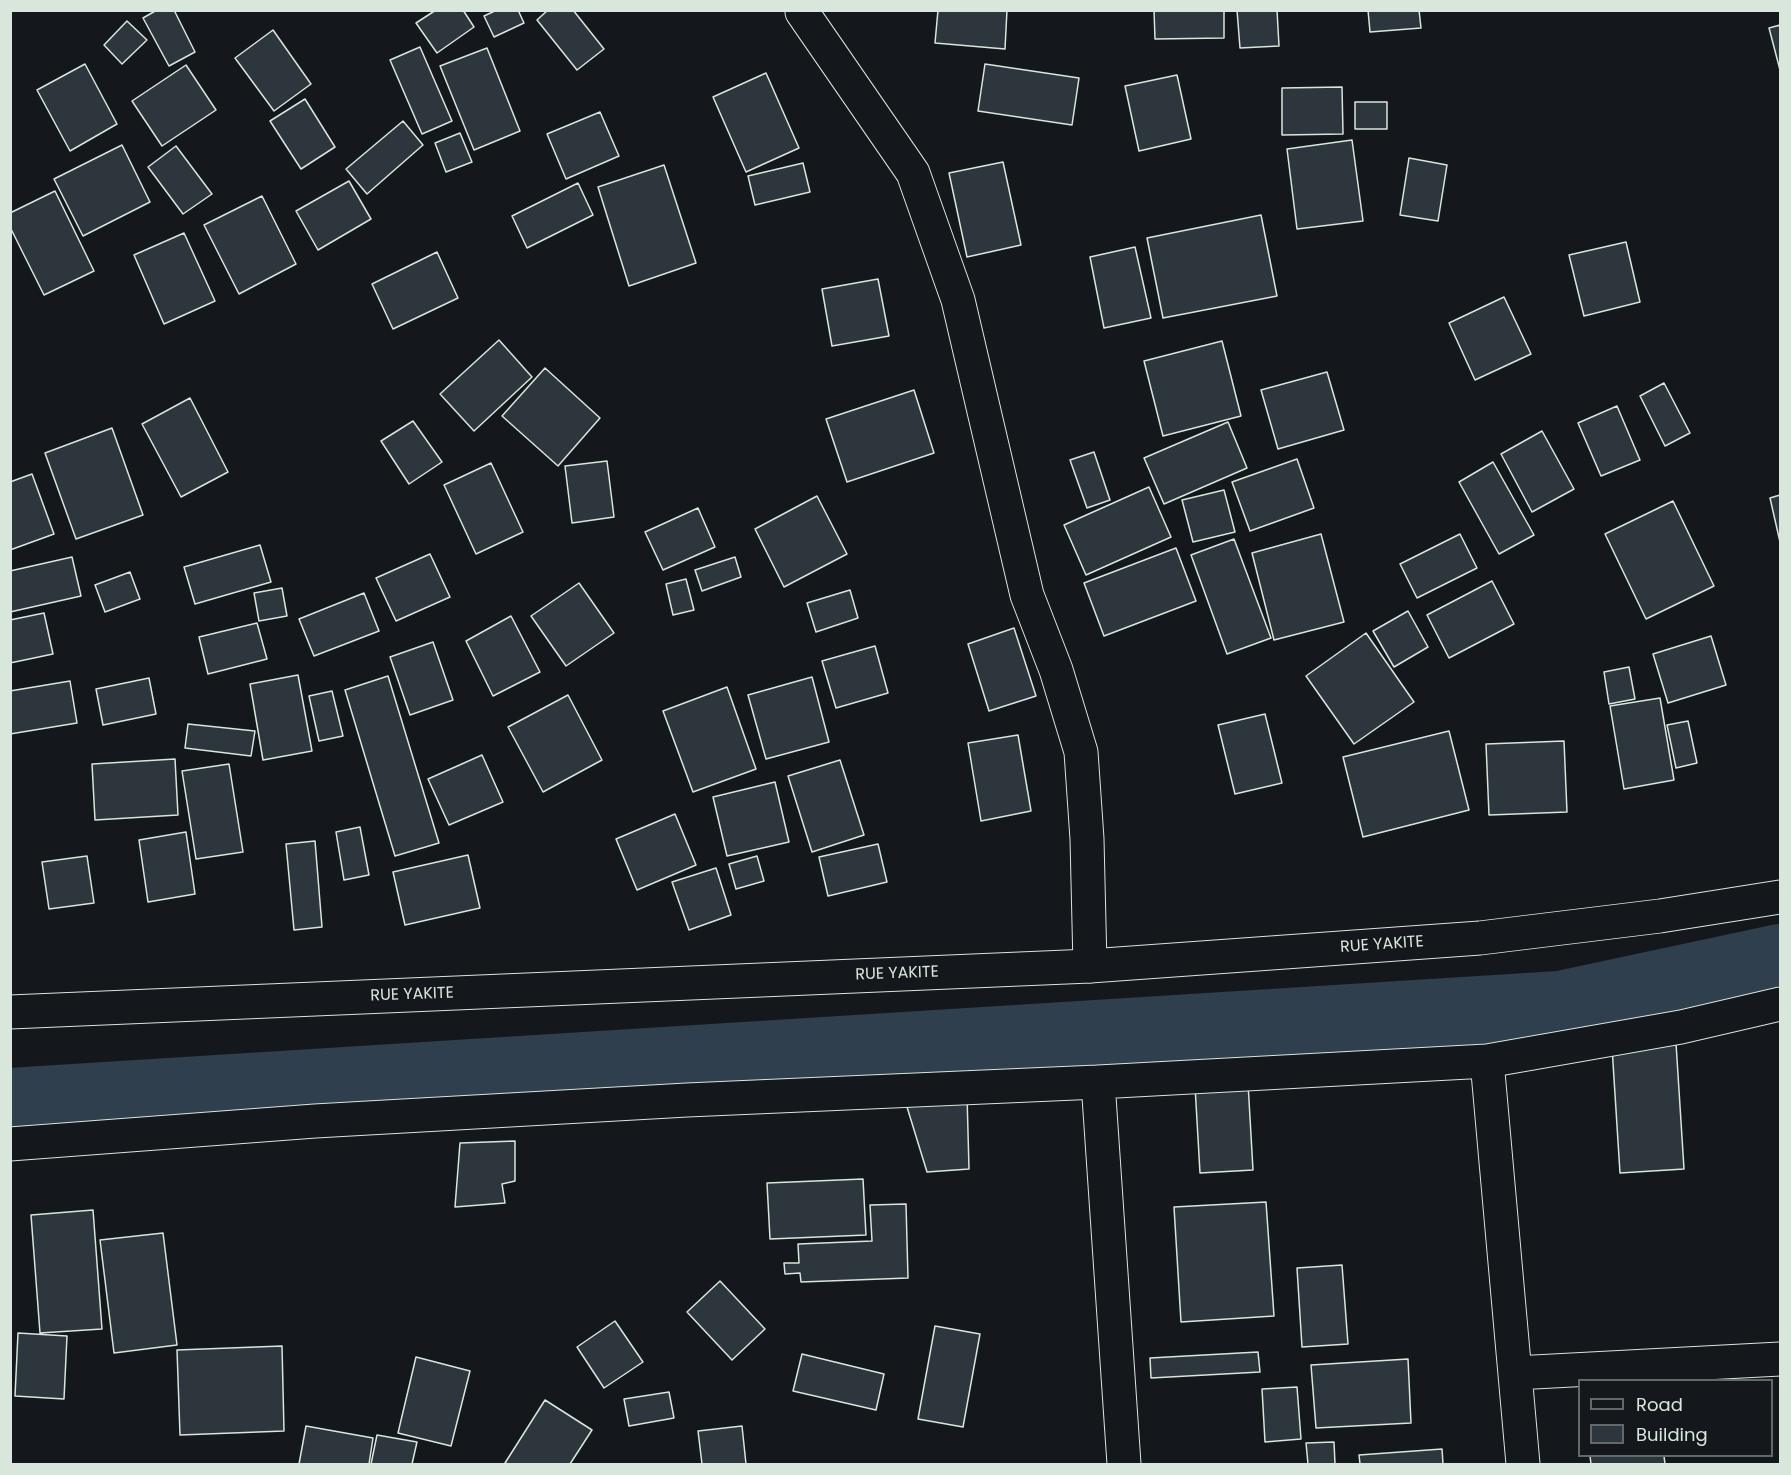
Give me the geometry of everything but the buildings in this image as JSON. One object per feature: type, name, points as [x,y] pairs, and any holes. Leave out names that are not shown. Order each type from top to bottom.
[{"type":"street","points":[[802,12],[913,172],[958,300],[1027,595],[1056,670],[1081,752],[1087,839],[1090,966]]},
{"type":"street","name":"RUE YAKITE","points":[[10,1012],[1090,966],[1480,938],[1660,916],[1780,897]]},
{"type":"street","points":[[10,1143],[315,1121],[687,1100],[1098,1082],[1487,1061],[1681,1027],[1780,1004]]},
{"type":"street","points":[[1487,1061],[1523,1464]]},
{"type":"street","points":[[1098,1082],[1124,1464]]},
{"type":"street","points":[[1515,1373],[1780,1359]]},
{"type":"waterway","points":[[10,1108],[1560,1011],[1780,964]]}]
